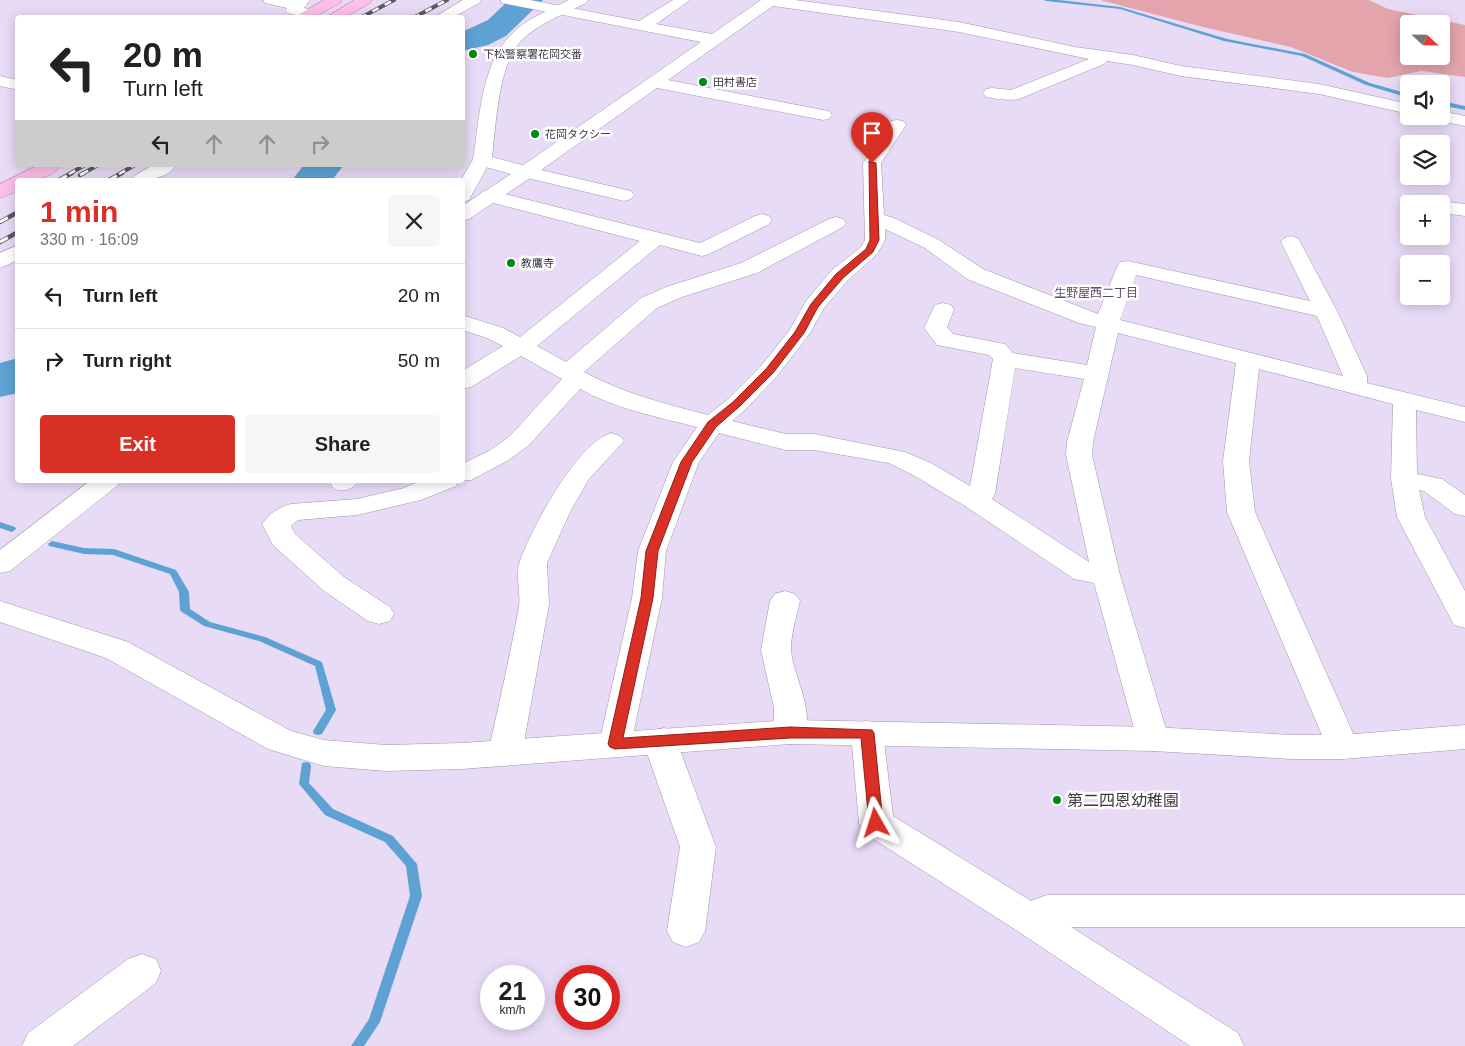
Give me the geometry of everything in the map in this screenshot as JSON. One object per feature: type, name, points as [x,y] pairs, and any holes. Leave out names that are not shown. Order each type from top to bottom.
[{"type":"highway","points":[[302,9],[334,0]]},
{"type":"highway","points":[[338,15],[365,0]]},
{"type":"highway","points":[[0,172],[15,165]]},
{"type":"highway","points":[[27,178],[48,167]]},
{"type":"highway","points":[[0,192],[15,184]]},
{"type":"street","points":[[270,0],[302,9]]},
{"type":"street","points":[[446,15],[474,0]]},
{"type":"street","points":[[509,0],[716,40]]},
{"type":"street","points":[[465,191],[482,160],[492,96],[504,57],[514,40],[531,27],[581,0]]},
{"type":"street","points":[[643,25],[683,0]]},
{"type":"street","points":[[465,213],[771,1],[959,27],[1102,57],[1134,60],[1180,71],[1219,77],[1319,89],[1400,107]]},
{"type":"street","points":[[992,93],[1013,95],[1098,61],[1102,57]]},
{"type":"street","points":[[0,81],[15,84]]},
{"type":"street","points":[[654,82],[823,115]]},
{"type":"street","points":[[1450,118],[1465,121]]},
{"type":"street","points":[[615,744],[647,598],[652,551],[686,462],[712,424],[737,404],[769,371],[799,333],[814,306],[839,276],[870,250],[875,240],[872,163],[897,125]]},
{"type":"street","points":[[482,160],[624,196]]},
{"type":"street","points":[[143,178],[163,167]]},
{"type":"street","points":[[489,196],[702,250],[762,220]]},
{"type":"street","points":[[1450,208],[1465,210]]},
{"type":"street","points":[[873,218],[887,222],[932,244],[976,274],[1087,318],[1465,415]]},
{"type":"street","points":[[465,472],[498,456],[519,441],[570,385],[574,376],[649,303],[674,292],[749,268],[836,224]]},
{"type":"street","points":[[465,380],[506,354],[522,347],[656,238]]},
{"type":"street","points":[[1291,242],[1326,311],[1355,376],[1355,386]]},
{"type":"street","points":[[0,262],[15,254]]},
{"type":"street","points":[[1153,739],[1106,574],[1079,455],[1080,442],[1109,325],[1109,315],[1128,267],[1326,311]]},
{"type":"street","points":[[943,310],[935,328],[945,340],[997,349],[1005,359],[1096,374]]},
{"type":"street","points":[[465,323],[495,333],[601,391],[640,406],[786,442],[814,442],[896,457],[975,500],[1084,572],[1106,574]]},
{"type":"street","points":[[975,500],[982,494],[1005,359]]},
{"type":"street","points":[[1248,360],[1236,461],[1241,512],[1343,746]]},
{"type":"street","points":[[1406,400],[1404,409],[1404,479],[1411,517],[1465,618]]},
{"type":"street","points":[[505,753],[534,604],[533,563],[557,510],[580,475],[611,441]]},
{"type":"street","points":[[1404,479],[1433,485],[1465,508]]},
{"type":"street","points":[[0,564],[104,483]]},
{"type":"street","points":[[379,614],[327,577],[283,539],[276,524],[291,512],[357,507],[412,494],[440,483]]},
{"type":"street","points":[[785,601],[776,650],[790,708],[790,732]]},
{"type":"street","points":[[0,611],[117,650],[280,740],[324,753],[386,758],[462,756],[790,732],[1153,739],[1292,746],[1343,746],[1465,737]]},
{"type":"street","points":[[867,733],[876,823],[1224,1046]]},
{"type":"street","points":[[664,740],[664,753],[698,847],[686,931]]},
{"type":"street","points":[[1028,919],[1047,911],[1465,911]]},
{"type":"street","points":[[42,1046],[142,971]]},
{"type":"shaded area","points":[[1100,0],[1369,0],[1388,9],[1417,15],[1400,15],[1400,65],[1450,65],[1450,22],[1465,25],[1465,77],[1421,71],[1388,78],[1353,72],[1291,47],[1199,26]]},
{"type":"waterway","points":[[465,41],[495,30],[528,0]]},
{"type":"waterway","points":[[1046,0],[1120,8],[1226,40],[1303,55],[1368,84],[1400,93]]},
{"type":"waterway","points":[[1450,105],[1465,108]]},
{"type":"waterway","points":[[313,178],[323,167]]},
{"type":"waterway","points":[[0,383],[15,374]]},
{"type":"waterway","points":[[0,525],[12,529]]},
{"type":"waterway","points":[[52,544],[84,551],[114,552],[173,572],[184,592],[185,610],[207,624],[262,639],[319,664],[331,710],[318,731]]},
{"type":"waterway","points":[[306,766],[304,784],[329,812],[389,839],[411,864],[416,896],[374,1022],[357,1046]]},
{"type":"railway","points":[[366,15],[394,0]]},
{"type":"railway","points":[[419,15],[447,0]]},
{"type":"railway","points":[[69,174],[81,167]]},
{"type":"railway","points":[[82,174],[94,167]]},
{"type":"railway","points":[[119,174],[131,167]]},
{"type":"railway","points":[[63,178],[72,173]]},
{"type":"railway","points":[[113,178],[122,173]]},
{"type":"railway","points":[[0,222],[15,214]]},
{"type":"railway","points":[[0,242],[15,234]]},
{"type":"place","name":"下松警察署花岡交番","points":[[473,54]]},
{"type":"place","name":"田村書店","points":[[703,82]]},
{"type":"place","name":"花岡タクシー","points":[[535,134]]},
{"type":"place","name":"教鷹寺","points":[[511,263]]},
{"type":"place","name":"第二四恩幼稚園","points":[[1057,800]]},
{"type":"district","name":"生野屋西二丁目","points":[[1096,293]]},
{"type":"route","points":[[872,163],[875,240],[870,250],[839,276],[814,306],[799,333],[769,371],[737,404],[712,424],[686,462],[652,551],[647,598],[615,744],[790,732],[867,733],[876,823]]}]
